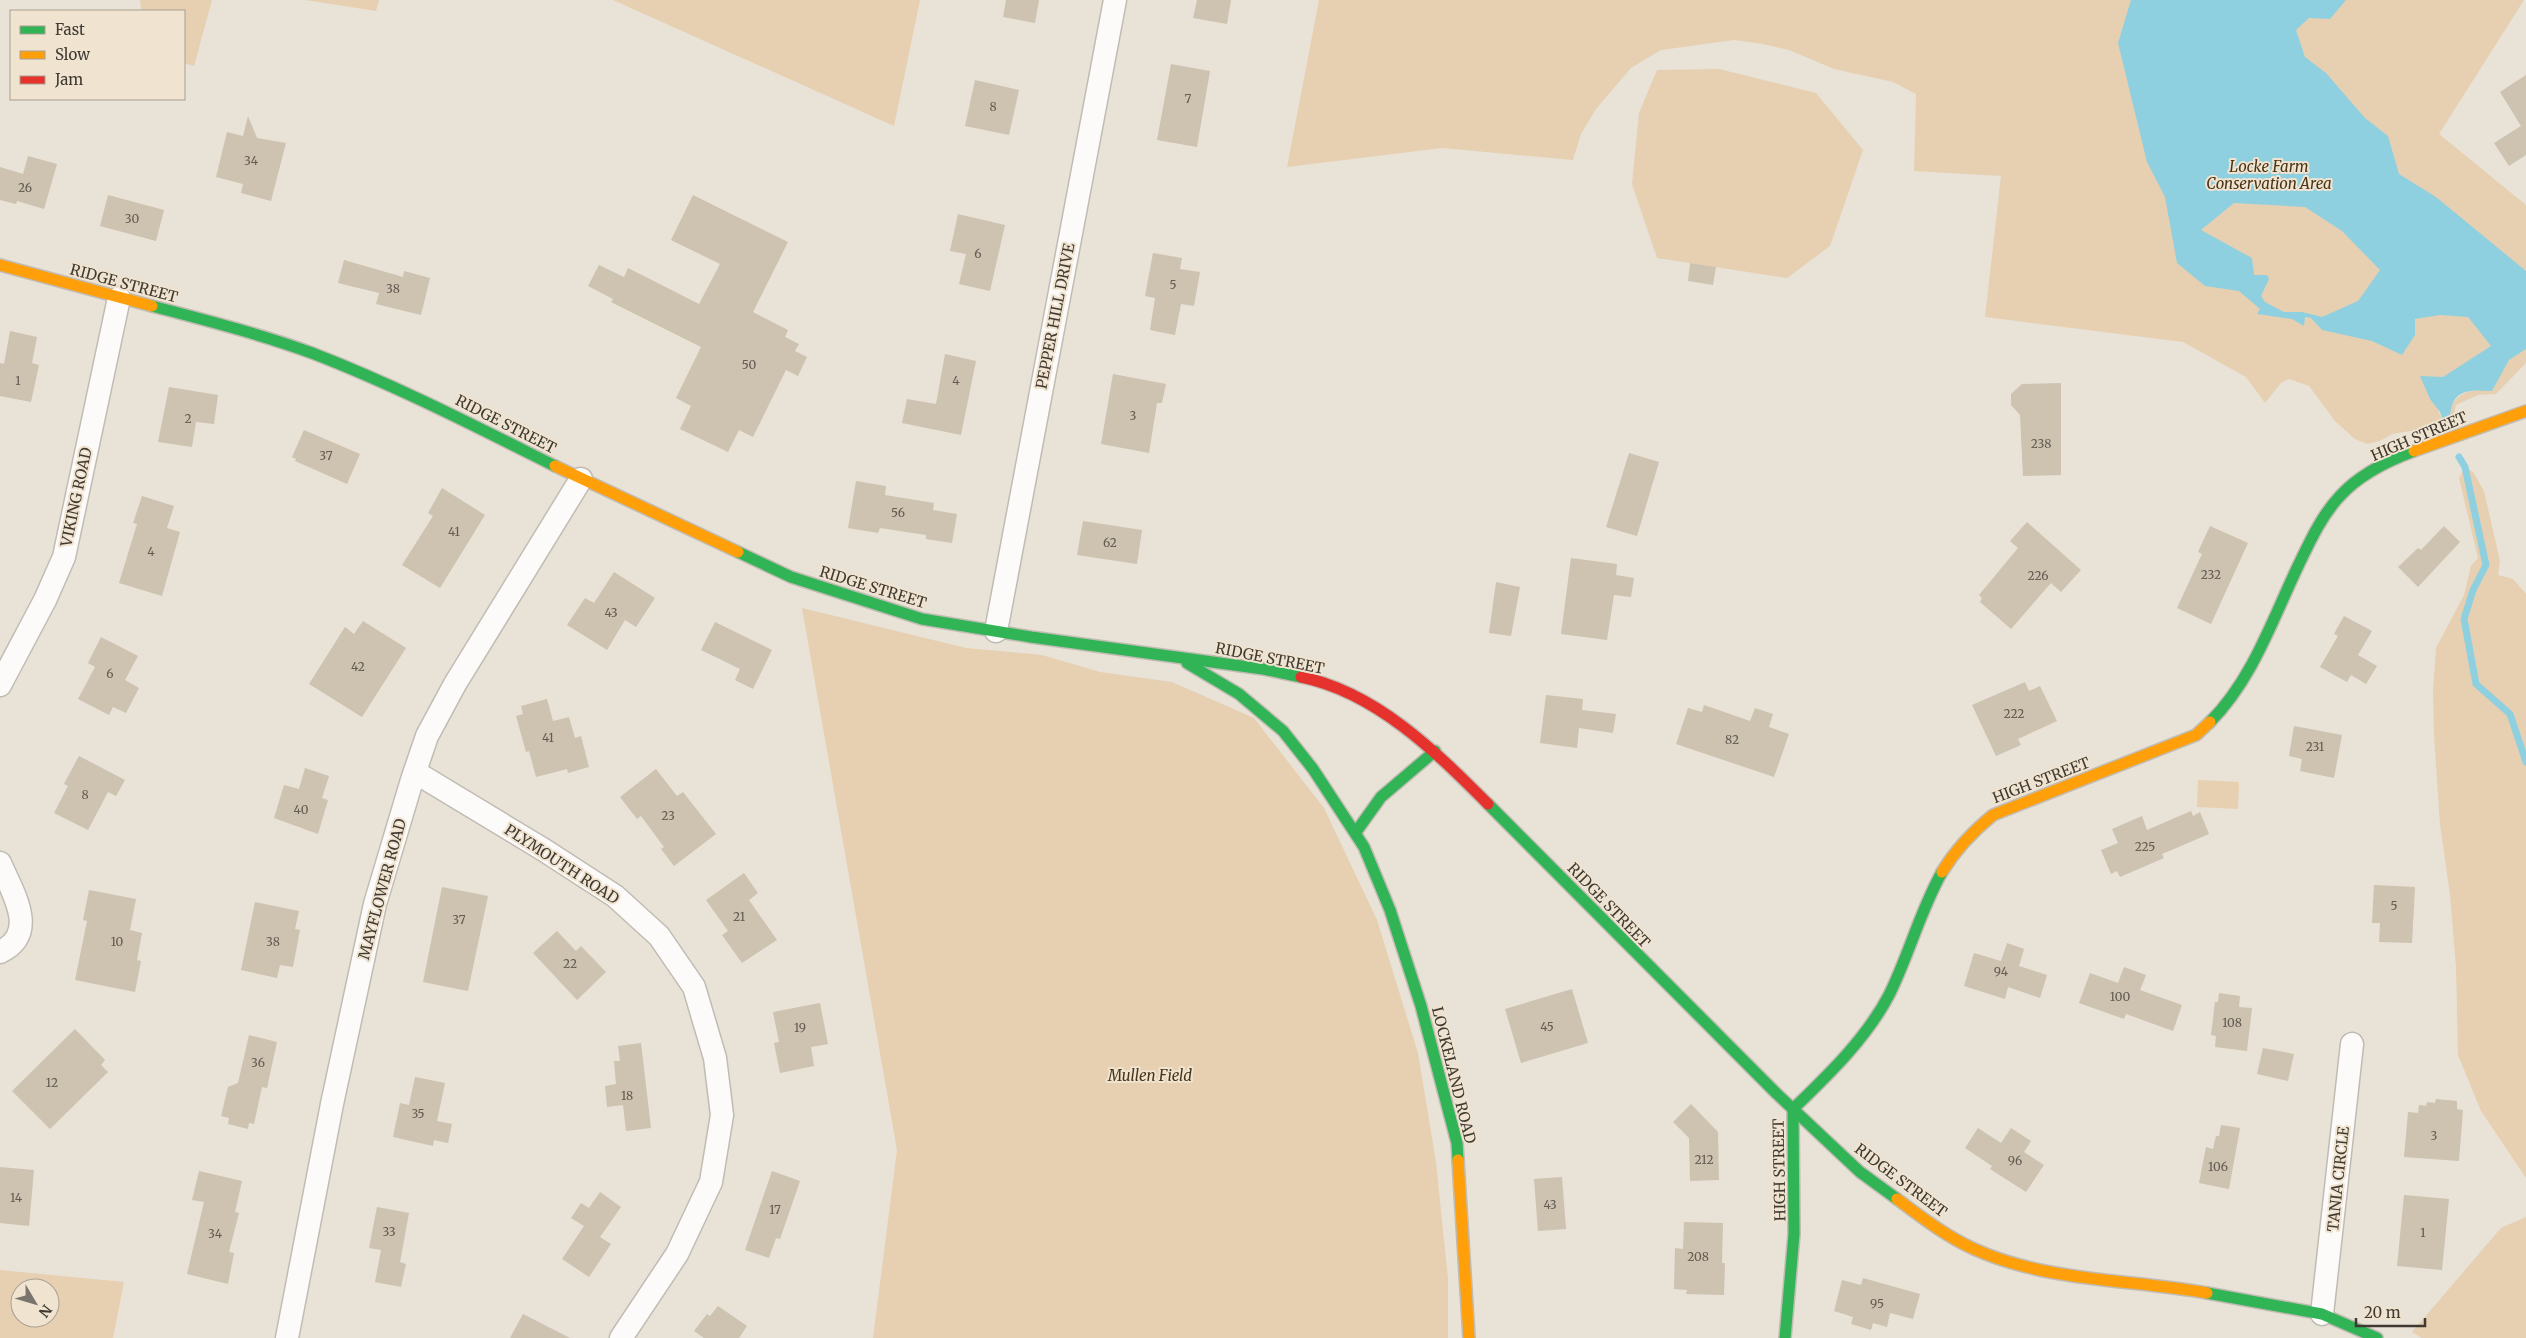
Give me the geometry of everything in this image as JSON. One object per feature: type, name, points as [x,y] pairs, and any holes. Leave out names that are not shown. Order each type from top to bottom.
[{"type":"street","name":"PEPPER HILL DRIVE","points":[[996,631],[1115,0]]},
{"type":"street","name":"RIDGE STREET","points":[[0,265],[216,323],[311,353],[433,405],[580,479],[791,577],[922,619],[1175,656],[1308,678],[1340,689],[1368,703],[1435,751],[1793,1108],[1860,1172],[1927,1220],[1974,1249],[2028,1267],[2102,1281],[2192,1290],[2322,1314],[2377,1338]]},
{"type":"street","name":"VIKING ROAD","points":[[0,685],[45,600],[64,557],[118,298]]},
{"type":"street","name":"HIGH STREET","points":[[1785,1338],[1794,1234],[1793,1108],[1844,1059],[1888,996],[1941,872],[1955,848],[1984,821],[2004,810],[2196,735],[2210,724],[2247,674],[2318,527],[2347,490],[2365,476],[2404,456],[2526,411]]},
{"type":"street","name":"MAYFLOWER ROAD","points":[[287,1338],[330,1114],[375,904],[427,736],[455,684],[580,479]]},
{"type":"street","name":"LOCKELAND ROAD","points":[[1175,656],[1239,694],[1283,731],[1313,769],[1356,832],[1390,910],[1421,1006],[1457,1142],[1469,1338]]},
{"type":"street","points":[[1356,832],[1377,799],[1391,785],[1435,751]]},
{"type":"street","name":"PLYMOUTH ROAD","points":[[415,772],[544,850],[615,896],[659,936],[694,987],[715,1058],[722,1115],[712,1182],[677,1254],[621,1338]]},
{"type":"street","points":[[0,863],[18,902],[22,924],[10,947],[0,952]]},
{"type":"street","name":"TANIA CIRCLE","points":[[2322,1314],[2352,1044]]},
{"type":"green space","points":[[140,0],[212,0],[194,66],[185,63],[185,10],[141,10]]},
{"type":"green space","points":[[305,0],[379,0],[376,11]]},
{"type":"green space","points":[[613,0],[920,0],[894,126]]},
{"type":"green space","name":"Locke Farm Conservation Area","points":[[1319,0],[2524,0],[2439,134],[2526,205],[2526,363],[2496,394],[2478,395],[2456,405],[2453,422],[2442,426],[2392,434],[2380,441],[2367,444],[2355,439],[2335,421],[2309,386],[2289,379],[2281,383],[2265,403],[2246,377],[2183,342],[1985,317],[2001,176],[1914,171],[1916,94],[1893,82],[1834,69],[1789,50],[1763,44],[1734,40],[1661,50],[1631,68],[1596,109],[1581,134],[1573,160],[1442,148],[1287,167]],"holes":[[[2499,375],[2492,390],[2472,391],[2460,396],[2451,406],[2444,424],[2436,406]]]},
{"type":"green space","points":[[1719,69],[1816,93],[1863,150],[1830,246],[1787,278],[1657,258],[1632,184],[1639,113],[1657,70]]},
{"type":"green space","points":[[2465,467],[2473,472],[2484,491],[2500,561],[2498,575],[2513,579],[2526,594],[2526,1178],[2481,1111],[2458,1055],[2456,967],[2450,895],[2440,824],[2433,689],[2436,648],[2464,595],[2471,566],[2478,558],[2459,478]]},
{"type":"green space","name":"Mullen Field","points":[[802,608],[966,648],[1042,655],[1100,672],[1172,682],[1254,718],[1324,808],[1377,920],[1418,1053],[1436,1162],[1448,1279],[1448,1338],[873,1338],[897,1150]]},
{"type":"green space","points":[[2198,780],[2239,782],[2238,809],[2197,807]]},
{"type":"green space","points":[[2526,1217],[2526,1338],[2422,1338],[2412,1332],[2501,1228]]},
{"type":"green space","points":[[0,1270],[124,1282],[113,1338],[0,1338]]},
{"type":"water","points":[[2131,0],[2346,0],[2330,19],[2309,18],[2296,30],[2305,57],[2326,73],[2365,118],[2388,136],[2399,174],[2436,197],[2526,271],[2526,349],[2509,360],[2492,391],[2474,391],[2460,394],[2453,404],[2450,422],[2444,424],[2440,412],[2430,399],[2420,376],[2443,377],[2491,346],[2468,317],[2440,315],[2415,319],[2415,335],[2402,355],[2372,341],[2322,330],[2311,318],[2305,317],[2304,326],[2292,319],[2257,314],[2260,309],[2239,291],[2205,286],[2177,263],[2165,197],[2147,162],[2118,43]],"holes":[[[2234,203],[2305,207],[2342,231],[2380,270],[2358,301],[2322,317],[2302,312],[2284,312],[2265,302],[2261,296],[2269,279],[2267,275],[2254,275],[2252,258],[2201,230]]]},
{"type":"building","points":[[1006,0],[1039,0],[1035,23],[1003,17]]},
{"type":"building","points":[[1197,0],[1231,0],[1227,24],[1193,18]]},
{"type":"building","points":[[1171,64],[1210,71],[1197,147],[1157,140]]},
{"type":"building","points":[[2526,75],[2526,155],[2509,166],[2494,143],[2521,126],[2500,92]]},
{"type":"building","points":[[975,80],[1019,90],[1009,135],[965,126]]},
{"type":"building","points":[[248,116],[257,138],[286,143],[271,201],[241,193],[243,184],[216,177],[227,132],[243,136]]},
{"type":"building","points":[[28,156],[57,164],[44,209],[17,201],[16,204],[0,200],[0,167],[23,174]]},
{"type":"building","points":[[108,195],[164,210],[156,241],[100,226]]},
{"type":"building","points":[[693,195],[788,242],[753,312],[788,330],[785,337],[799,344],[795,351],[807,357],[798,376],[786,370],[753,437],[739,430],[728,452],[680,429],[691,406],[676,398],[701,347],[611,302],[613,299],[588,286],[599,265],[624,277],[628,268],[699,304],[720,264],[671,240]]},
{"type":"building","points":[[958,214],[1005,225],[990,291],[959,284],[966,254],[950,251]]},
{"type":"building","points":[[1153,253],[1182,258],[1180,269],[1200,272],[1194,306],[1181,304],[1175,335],[1150,330],[1155,298],[1145,296]]},
{"type":"building","points":[[344,260],[403,277],[404,271],[430,278],[421,315],[376,304],[379,293],[338,283]]},
{"type":"building","points":[[1690,263],[1716,267],[1713,285],[1688,281]]},
{"type":"building","points":[[10,331],[37,337],[32,363],[39,365],[31,402],[0,396],[0,363],[4,364]]},
{"type":"building","points":[[945,354],[976,361],[961,435],[902,423],[907,399],[936,404]]},
{"type":"building","points":[[1113,374],[1166,384],[1162,403],[1157,403],[1149,453],[1101,444]]},
{"type":"building","points":[[2061,383],[2061,475],[2023,476],[2020,415],[2011,405],[2011,394],[2022,384]]},
{"type":"building","points":[[169,387],[218,395],[214,424],[196,422],[192,447],[158,442]]},
{"type":"building","points":[[304,430],[360,454],[347,484],[295,461],[296,459],[292,457]]},
{"type":"building","points":[[1629,453],[1659,462],[1637,536],[1606,527]]},
{"type":"building","points":[[856,481],[886,486],[885,495],[934,503],[933,510],[957,514],[952,543],[926,539],[926,535],[880,528],[878,533],[848,528]]},
{"type":"building","points":[[442,488],[485,515],[440,588],[402,565],[433,516],[428,513]]},
{"type":"building","points":[[142,496],[174,506],[167,528],[180,532],[162,596],[119,583],[137,524],[133,523]]},
{"type":"building","points":[[1083,521],[1142,530],[1137,564],[1077,555]]},
{"type":"building","points":[[2027,522],[2081,570],[2061,592],[2051,583],[2011,629],[1980,602],[1982,598],[1979,595],[2018,548],[2010,541]]},
{"type":"building","points":[[2210,526],[2248,543],[2211,624],[2177,608],[2202,554],[2198,552]]},
{"type":"building","points":[[2444,526],[2460,542],[2418,587],[2398,567],[2418,548],[2421,550]]},
{"type":"building","points":[[1571,558],[1617,564],[1616,575],[1634,578],[1631,597],[1614,595],[1607,640],[1561,634]]},
{"type":"building","points":[[614,572],[655,598],[636,627],[625,620],[607,650],[567,625],[585,598],[594,603]]},
{"type":"building","points":[[1496,582],[1520,587],[1511,636],[1489,633]]},
{"type":"building","points":[[2344,616],[2372,631],[2358,655],[2377,666],[2366,684],[2351,675],[2347,682],[2320,667],[2338,636],[2334,634]]},
{"type":"building","points":[[363,621],[406,648],[362,717],[309,684],[345,627],[354,634]]},
{"type":"building","points":[[715,622],[772,650],[753,689],[735,680],[740,669],[701,650]]},
{"type":"building","points":[[101,637],[138,656],[125,680],[139,688],[126,713],[113,707],[109,715],[78,699],[95,667],[88,663]]},
{"type":"building","points":[[2025,682],[2029,691],[2040,686],[2057,721],[2018,739],[2021,745],[1996,756],[1972,705]]},
{"type":"building","points":[[1546,695],[1583,699],[1582,710],[1616,714],[1613,733],[1579,728],[1577,748],[1540,743]]},
{"type":"building","points":[[547,699],[553,721],[569,717],[575,738],[581,736],[589,767],[568,773],[567,769],[536,777],[529,751],[526,752],[516,716],[523,714],[521,706]]},
{"type":"building","points":[[1704,705],[1750,721],[1755,708],[1773,714],[1769,727],[1789,734],[1774,777],[1676,744],[1688,708],[1702,712]]},
{"type":"building","points":[[2294,726],[2342,735],[2334,778],[2300,771],[2302,759],[2289,756]]},
{"type":"building","points":[[79,756],[125,780],[116,796],[108,792],[88,830],[54,813],[68,786],[64,784]]},
{"type":"building","points":[[305,768],[329,776],[322,798],[328,800],[318,834],[274,818],[284,785],[299,789]]},
{"type":"building","points":[[656,769],[677,796],[683,792],[716,834],[674,866],[661,849],[664,847],[641,816],[637,819],[620,797]]},
{"type":"building","points":[[2191,811],[2193,816],[2200,812],[2209,834],[2162,854],[2164,858],[2120,877],[2117,871],[2111,874],[2101,850],[2118,843],[2112,829],[2142,816],[2147,830]]},
{"type":"building","points":[[744,873],[758,893],[749,900],[777,940],[742,963],[722,935],[728,931],[706,900]]},
{"type":"building","points":[[2374,885],[2415,887],[2412,943],[2379,942],[2380,923],[2372,923]]},
{"type":"building","points":[[442,887],[488,896],[468,991],[423,982]]},
{"type":"building","points":[[89,890],[136,899],[130,930],[142,933],[137,960],[141,961],[135,992],[75,980],[87,921],[83,920]]},
{"type":"building","points":[[255,902],[299,911],[295,929],[300,930],[293,967],[280,965],[277,978],[241,970]]},
{"type":"building","points":[[557,931],[576,951],[581,946],[606,972],[577,1000],[533,953]]},
{"type":"building","points":[[2007,943],[2024,949],[2019,966],[2047,975],[2040,998],[2008,987],[2005,999],[1964,986],[1974,953],[2001,961]]},
{"type":"building","points":[[2124,967],[2146,975],[2140,990],[2182,1005],[2173,1031],[2126,1014],[2124,1019],[2079,1003],[2090,973],[2118,983]]},
{"type":"building","points":[[1572,989],[1588,1043],[1521,1063],[1505,1009]]},
{"type":"building","points":[[2219,993],[2240,996],[2239,1007],[2252,1008],[2247,1051],[2215,1047],[2216,1036],[2211,1035],[2215,1002],[2218,1002]]},
{"type":"building","points":[[820,1003],[828,1044],[811,1047],[814,1066],[780,1073],[774,1043],[779,1042],[773,1012]]},
{"type":"building","points":[[75,1029],[105,1060],[101,1065],[108,1072],[50,1129],[12,1091]]},
{"type":"building","points":[[249,1035],[277,1042],[267,1088],[262,1087],[254,1124],[249,1123],[248,1129],[228,1124],[229,1118],[221,1116],[228,1087],[238,1083]]},
{"type":"building","points":[[641,1043],[651,1128],[626,1131],[623,1105],[607,1107],[605,1086],[616,1084],[614,1061],[620,1061],[618,1046]]},
{"type":"building","points":[[2263,1048],[2294,1054],[2288,1081],[2257,1074]]},
{"type":"building","points":[[415,1077],[445,1083],[437,1121],[452,1124],[448,1143],[434,1140],[433,1146],[393,1137],[400,1103],[409,1105]]},
{"type":"building","points":[[2436,1099],[2457,1101],[2457,1109],[2463,1110],[2459,1161],[2404,1157],[2408,1112],[2418,1113],[2419,1105],[2426,1106],[2427,1102],[2435,1103]]},
{"type":"building","points":[[1691,1104],[1718,1132],[1719,1180],[1690,1181],[1689,1138],[1673,1122]]},
{"type":"building","points":[[2221,1125],[2240,1128],[2229,1189],[2199,1183],[2206,1147],[2213,1149],[2216,1136],[2219,1136]]},
{"type":"building","points":[[1978,1128],[2001,1143],[2011,1128],[2031,1141],[2024,1152],[2044,1165],[2026,1192],[1990,1169],[1992,1166],[1965,1148]]},
{"type":"building","points":[[0,1167],[34,1170],[29,1226],[0,1223]]},
{"type":"building","points":[[199,1171],[242,1181],[235,1212],[239,1213],[229,1252],[234,1253],[228,1284],[187,1274],[204,1202],[192,1200]]},
{"type":"building","points":[[772,1171],[800,1181],[780,1239],[776,1238],[769,1258],[745,1250]]},
{"type":"building","points":[[1562,1177],[1566,1229],[1538,1231],[1534,1179]]},
{"type":"building","points":[[600,1192],[621,1207],[600,1237],[611,1244],[589,1277],[562,1259],[584,1226],[571,1218],[581,1203],[589,1208]]},
{"type":"building","points":[[2404,1195],[2449,1199],[2442,1270],[2397,1266]]},
{"type":"building","points":[[377,1207],[409,1213],[400,1262],[406,1264],[401,1287],[375,1282],[381,1250],[369,1248]]},
{"type":"building","points":[[1684,1222],[1723,1223],[1722,1263],[1725,1263],[1724,1295],[1686,1294],[1687,1290],[1674,1289],[1675,1248],[1683,1249]]},
{"type":"building","points":[[1863,1278],[1920,1294],[1913,1319],[1890,1313],[1887,1327],[1873,1323],[1871,1330],[1851,1324],[1853,1317],[1834,1311],[1842,1280],[1861,1285]]},
{"type":"building","points":[[718,1306],[747,1326],[739,1338],[704,1338],[694,1331],[707,1314],[710,1316]]},
{"type":"building","points":[[523,1314],[570,1338],[510,1338]]},
{"type":"waterway","points":[[2459,457],[2465,467],[2486,565],[2473,590],[2464,619],[2476,684],[2510,714],[2526,762]]},
{"type":"traffic: fast","points":[[152,306],[252,333],[343,365],[465,421],[555,466]]},
{"type":"traffic: fast","points":[[2210,722],[2225,705],[2250,667],[2312,537],[2334,503],[2348,488],[2365,475],[2394,459],[2414,451]]},
{"type":"traffic: fast","points":[[738,552],[791,577],[922,619],[1031,637],[1263,669],[1301,677]]},
{"type":"traffic: fast","points":[[1187,663],[1239,694],[1283,731],[1313,769],[1364,847],[1390,910],[1421,1006],[1457,1143],[1458,1160]]},
{"type":"traffic: fast","points":[[1356,832],[1381,797],[1435,751]]},
{"type":"traffic: fast","points":[[1488,804],[1777,1094],[1860,1172],[1897,1199]]},
{"type":"traffic: fast","points":[[1785,1338],[1794,1234],[1793,1109],[1846,1056],[1880,1011],[1896,980],[1927,902],[1942,872]]},
{"type":"traffic: fast","points":[[2207,1293],[2322,1314],[2377,1338]]},
{"type":"traffic: slow","points":[[0,265],[152,306]]},
{"type":"traffic: slow","points":[[2414,451],[2526,411]]},
{"type":"traffic: slow","points":[[555,466],[738,552]]},
{"type":"traffic: slow","points":[[1942,872],[1965,841],[1993,815],[2196,735],[2210,722]]},
{"type":"traffic: slow","points":[[1458,1160],[1469,1338]]},
{"type":"traffic: slow","points":[[1897,1199],[1954,1239],[2002,1260],[2059,1274],[2207,1293]]},
{"type":"traffic: jam","points":[[1301,677],[1355,696],[1379,710],[1426,745],[1488,804]]}]
